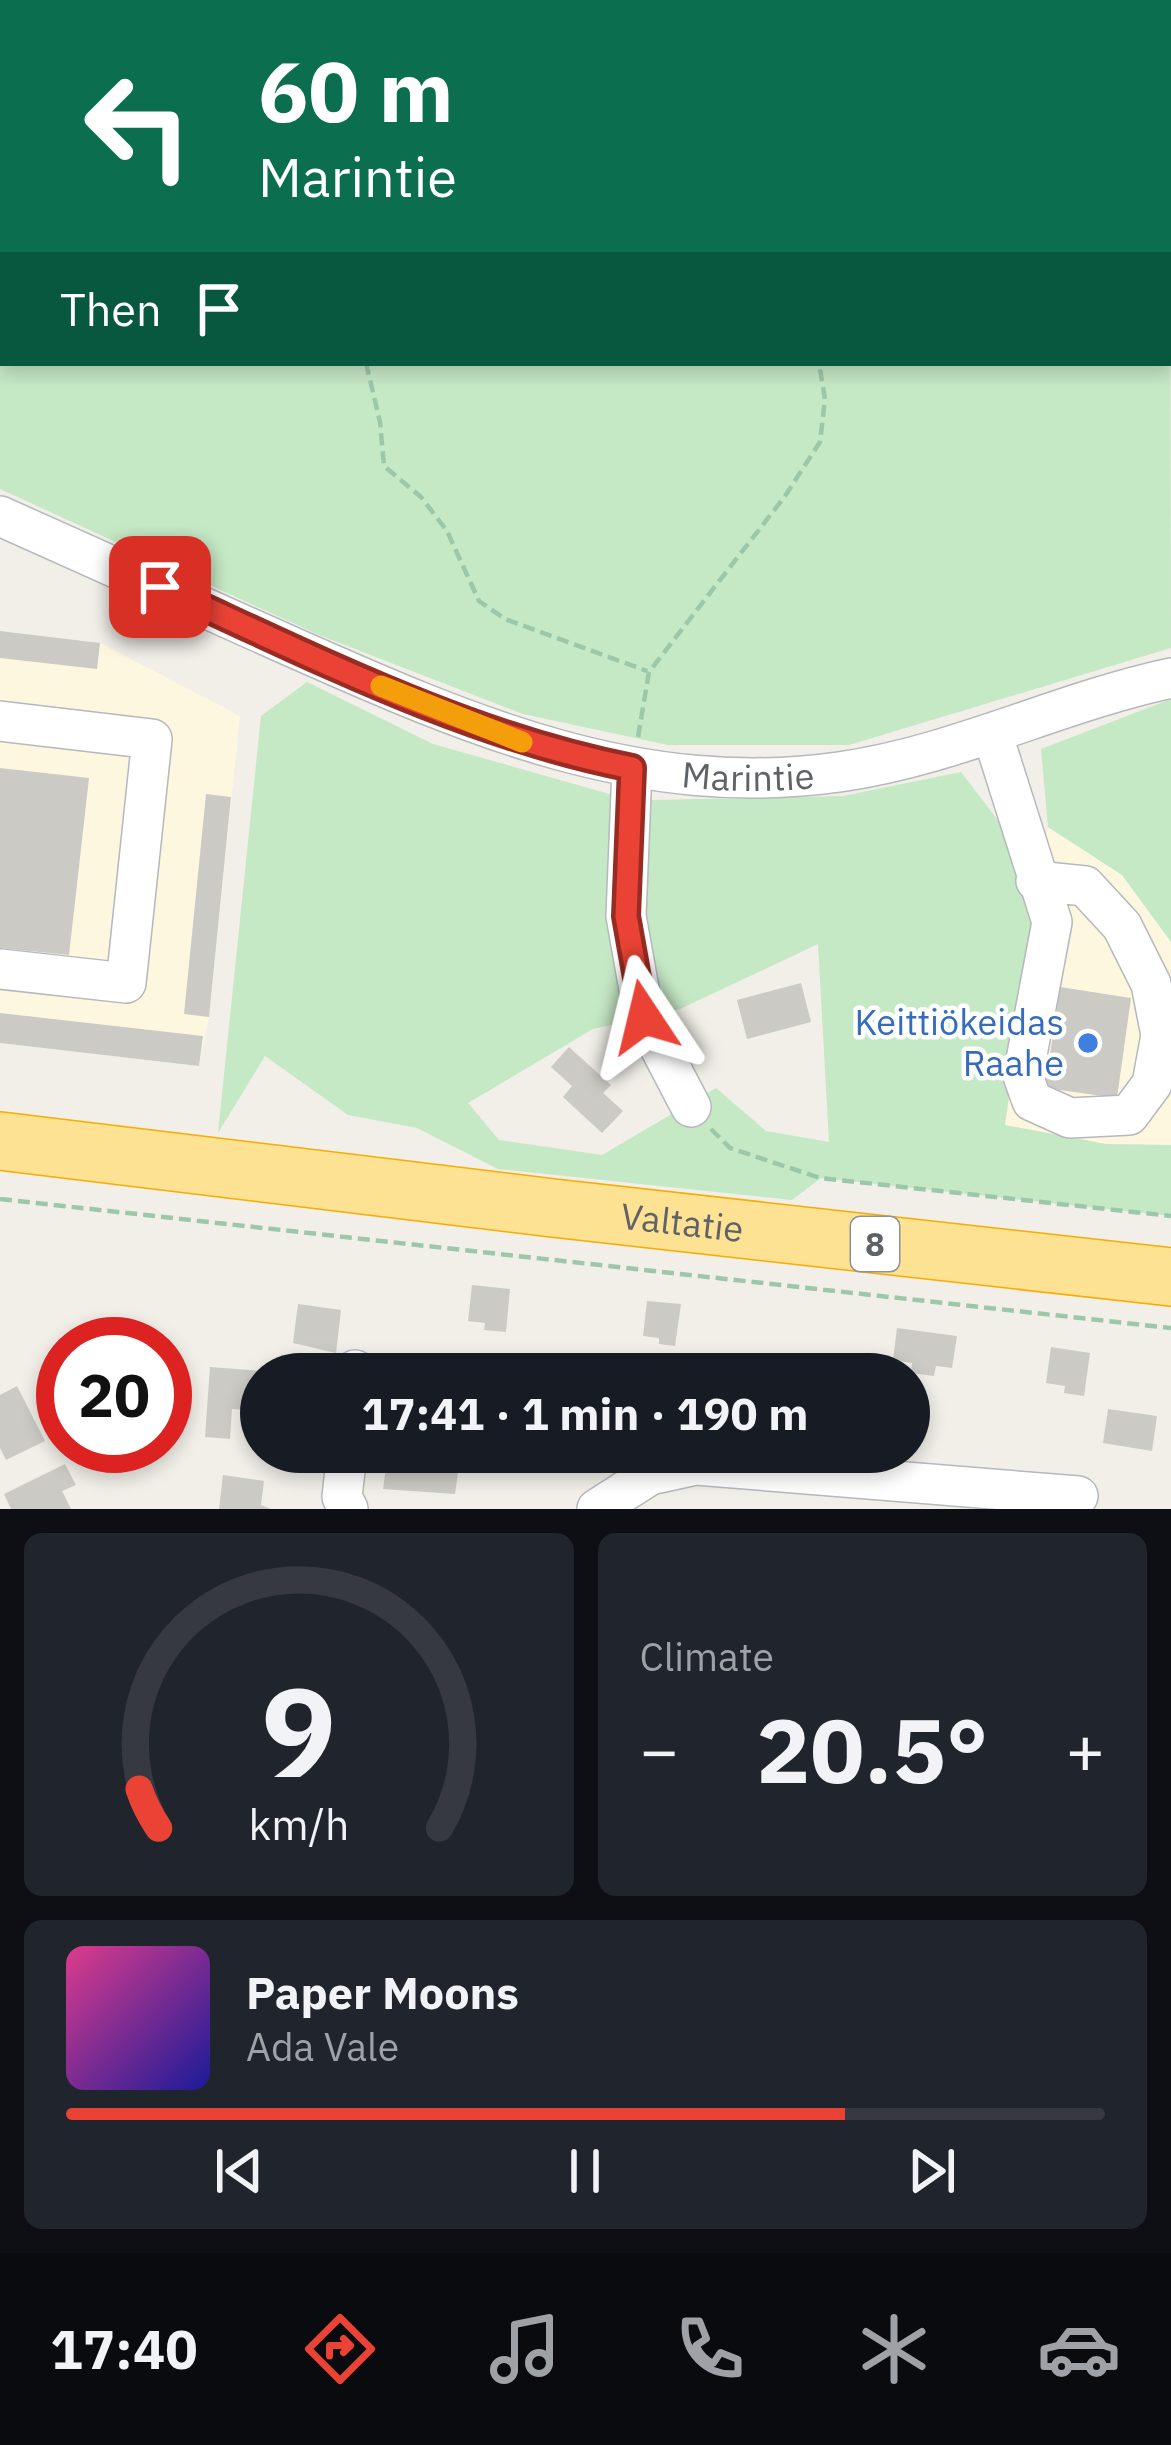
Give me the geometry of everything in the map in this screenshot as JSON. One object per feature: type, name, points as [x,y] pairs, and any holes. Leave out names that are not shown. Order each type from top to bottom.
[{"type":"highway","name":"Valtatie","points":[[0,1141],[1171,1277]]},
{"type":"highway","name":"Valtatie","points":[[0,1153],[196,1166]]},
{"type":"street","name":"Marintie","points":[[0,516],[440,712],[538,747],[632,768],[792,777],[894,762],[1171,678]]},
{"type":"street","points":[[0,721],[152,739],[126,982],[0,969]]},
{"type":"street","points":[[992,733],[1036,881],[1052,922],[1023,1076],[1032,1101],[1070,1118],[1129,1115],[1152,1084],[1161,1035],[1151,984],[1122,926],[1085,886],[1036,881]]},
{"type":"street","points":[[632,768],[626,916],[644,1017],[691,1108]]},
{"type":"street","points":[[597,1509],[650,1475],[696,1465],[1078,1496]]},
{"type":"street","points":[[345,1473],[342,1497],[348,1509]]},
{"type":"path","points":[[367,366],[384,466],[421,496],[447,531],[478,601],[505,619],[649,672]]},
{"type":"path","points":[[632,768],[649,672],[785,496],[820,442],[825,399],[820,366]]},
{"type":"path","points":[[691,1108],[730,1148],[820,1178],[1171,1216]]},
{"type":"path","points":[[0,1198],[1171,1328]]},
{"type":"shaded area","points":[[0,631],[100,643],[240,716],[209,1017],[199,1066],[0,1043]]},
{"type":"shaded area","points":[[1048,827],[1122,875],[1171,942],[1171,1145],[1106,1144],[1005,1125]]},
{"type":"green space","points":[[0,366],[1170,366],[1171,648],[849,745],[668,745],[523,714],[319,635],[0,489]]},
{"type":"green space","points":[[307,682],[433,744],[613,795],[652,800],[843,796],[961,772],[1017,845],[1035,912],[1005,1125],[1106,1144],[1171,1145],[1171,1216],[821,1178],[792,1200],[498,1169],[417,1128],[348,1115],[265,1056],[218,1133],[261,716]],"holes":[[[818,944],[829,1142],[766,1131],[716,1088],[602,1155],[499,1140],[468,1103],[593,1029],[680,1009]]]},
{"type":"green space","points":[[1171,699],[1171,942],[1122,875],[1048,827],[1041,749]]},
{"type":"building","points":[[0,631],[100,643],[97,669],[0,658]]},
{"type":"building","points":[[0,768],[89,778],[69,955],[0,948]]},
{"type":"building","points":[[206,794],[231,797],[209,1017],[184,1014]]},
{"type":"building","points":[[801,983],[811,1022],[747,1039],[737,1000]]},
{"type":"building","name":"Keittiökeidas Raahe","points":[[1060,987],[1131,998],[1117,1098],[1045,1088]]},
{"type":"building","points":[[0,1013],[203,1036],[199,1066],[0,1043]]},
{"type":"building","points":[[569,1047],[611,1085],[603,1093],[623,1111],[602,1133],[563,1097],[572,1086],[551,1067]]},
{"type":"building","points":[[472,1285],[510,1289],[506,1332],[484,1330],[485,1323],[468,1321]]},
{"type":"building","points":[[647,1301],[681,1304],[675,1346],[643,1336]]},
{"type":"building","points":[[298,1304],[341,1310],[336,1353],[293,1343]]},
{"type":"building","points":[[897,1328],[957,1336],[952,1368],[936,1366],[934,1376],[930,1375],[930,1353],[894,1353]]},
{"type":"building","points":[[1051,1347],[1090,1353],[1084,1396],[1064,1393],[1065,1386],[1046,1383]]},
{"type":"building","points":[[210,1367],[240,1369],[240,1410],[232,1409],[230,1439],[205,1437]]},
{"type":"building","points":[[17,1386],[36,1423],[36,1445],[6,1460],[0,1448],[0,1395]]},
{"type":"building","points":[[1108,1409],[1157,1416],[1152,1451],[1103,1443]]},
{"type":"building","points":[[47,1473],[70,1473],[76,1485],[62,1491],[71,1509],[11,1509],[4,1494]]},
{"type":"building","points":[[385,1473],[458,1473],[455,1494],[383,1489]]},
{"type":"building","points":[[223,1475],[264,1481],[261,1505],[271,1509],[219,1509]]},
{"type":"slow traffic","points":[[381,686],[522,742]]},
{"type":"place","name":"Keittiökeidas Raahe","points":[[1088,1043]]},
{"type":"route","points":[[160,587],[440,712],[538,747],[632,768],[626,916],[644,1017]]}]
